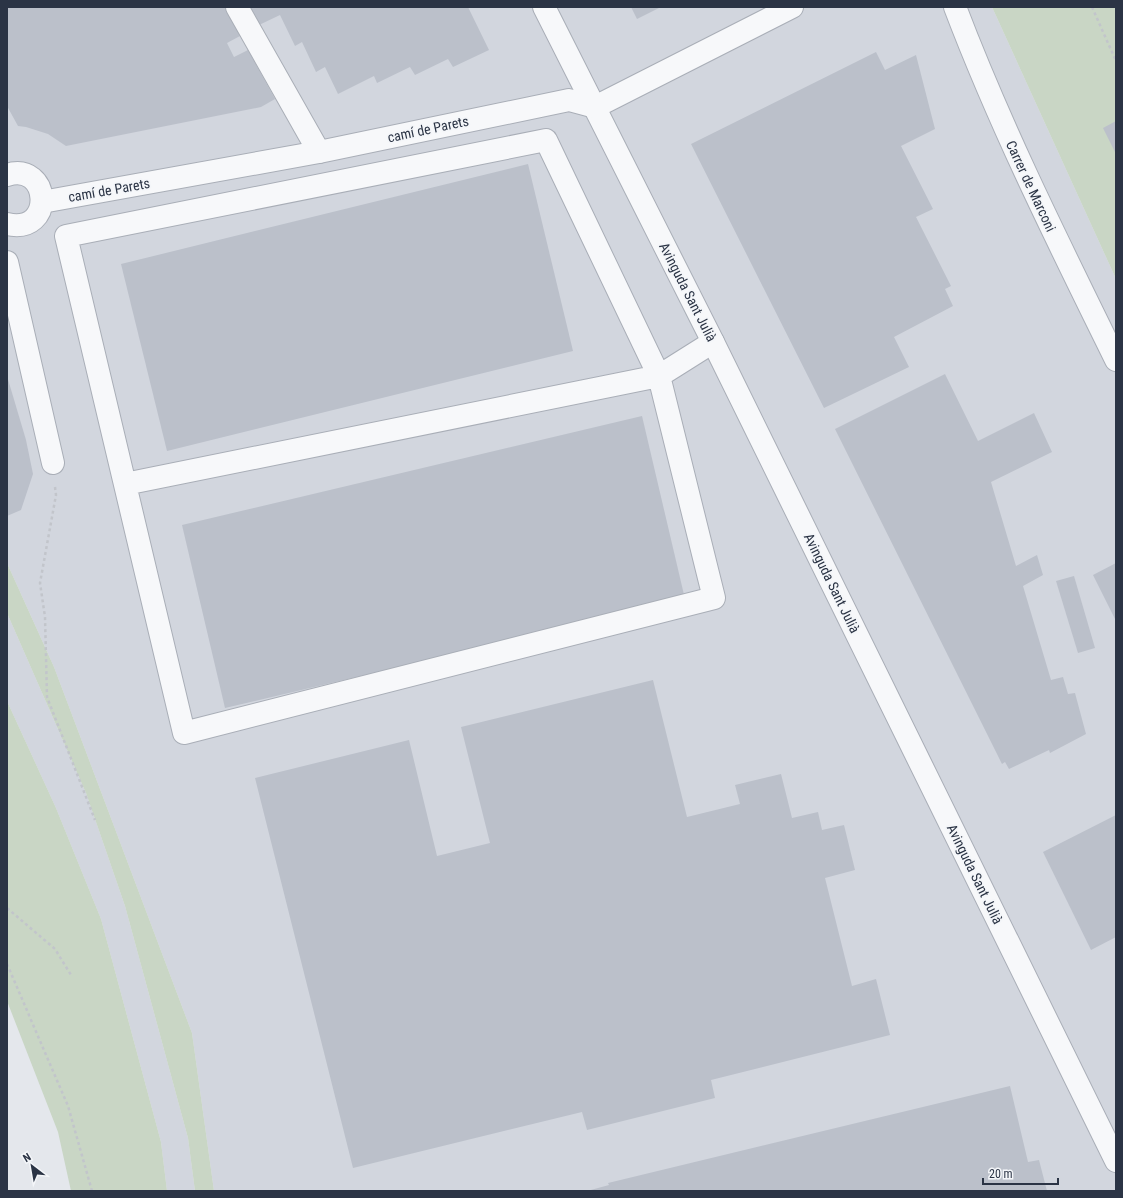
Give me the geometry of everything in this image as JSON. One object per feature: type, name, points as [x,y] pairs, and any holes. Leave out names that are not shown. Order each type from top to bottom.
[{"type":"street","points":[[237,7],[319,152]]},
{"type":"street","name":"Avinguda Sant Julià","points":[[544,7],[713,342],[1116,1161]]},
{"type":"street","points":[[595,107],[792,7]]},
{"type":"street","name":"Carrer de Marconi","points":[[954,7],[1008,137],[1058,243],[1116,360]]},
{"type":"street","name":"camí de Parets","points":[[42,202],[319,152],[569,100],[595,107]]},
{"type":"street","points":[[546,140],[659,376],[714,598],[184,733],[66,236],[546,140]]},
{"type":"street","points":[[7,174],[23,174],[31,178],[38,185],[42,194],[40,211],[34,218],[26,223],[7,225]]},
{"type":"street","points":[[7,262],[53,463]]},
{"type":"street","points":[[125,484],[659,376],[713,342]]},
{"type":"path","points":[[1092,7],[1116,61]]},
{"type":"path","points":[[53,463],[56,495],[40,583],[45,617],[47,697],[95,820]]},
{"type":"path","points":[[7,908],[55,949],[71,975]]},
{"type":"path","points":[[7,964],[68,1106],[92,1191]]},
{"type":"shaded area","points":[[7,7],[992,7],[1116,279],[1116,1191],[214,1191],[192,1033],[54,667],[7,563]]},
{"type":"shaded area","points":[[7,613],[86,793],[125,906],[188,1138],[195,1191],[167,1191],[161,1142],[101,919],[56,808],[7,701]]},
{"type":"green space","points":[[992,7],[1116,7],[1116,279]]},
{"type":"green space","points":[[7,563],[54,667],[192,1033],[214,1191],[195,1191],[188,1138],[125,906],[86,793],[7,613]]},
{"type":"green space","points":[[7,701],[56,808],[101,919],[161,1142],[167,1191],[71,1191],[58,1132],[7,1001]]},
{"type":"building","points":[[7,7],[225,7],[240,36],[227,43],[234,57],[248,50],[275,99],[261,107],[66,146],[48,134],[18,126],[7,106]]},
{"type":"building","points":[[249,7],[468,7],[489,50],[453,67],[448,59],[415,75],[410,67],[377,83],[374,76],[338,94],[325,67],[316,72],[302,42],[295,46],[280,15],[259,25]]},
{"type":"building","points":[[631,7],[661,7],[637,19]]},
{"type":"building","points":[[876,52],[885,70],[916,55],[935,129],[901,146],[933,209],[916,217],[951,286],[945,289],[953,306],[894,337],[909,367],[824,408],[691,144]]},
{"type":"building","points":[[1116,121],[1116,154],[1103,128]]},
{"type":"building","points":[[528,164],[573,351],[167,451],[121,264]]},
{"type":"building","points":[[945,374],[978,441],[1034,413],[1052,452],[991,482],[1016,566],[1037,555],[1043,575],[1023,586],[1051,680],[1063,677],[1068,694],[1075,693],[1086,734],[1050,753],[1049,750],[1009,769],[1005,762],[1002,764],[835,429]]},
{"type":"building","points":[[7,376],[26,440],[33,474],[21,510],[7,516]]},
{"type":"building","points":[[642,416],[685,599],[225,708],[182,525]]},
{"type":"building","points":[[1116,563],[1116,621],[1093,575]]},
{"type":"building","points":[[1074,576],[1095,648],[1078,653],[1056,581]]},
{"type":"building","points":[[653,680],[687,817],[740,804],[735,785],[781,774],[792,818],[818,812],[822,830],[844,825],[855,870],[825,878],[852,986],[876,979],[890,1035],[711,1080],[715,1098],[587,1130],[582,1112],[353,1168],[255,778],[409,740],[437,856],[490,843],[461,727]]},
{"type":"building","points":[[1116,815],[1116,937],[1091,950],[1043,852]]},
{"type":"building","points":[[1010,1086],[1028,1162],[1039,1160],[1047,1191],[587,1191],[609,1185],[608,1183]]}]
